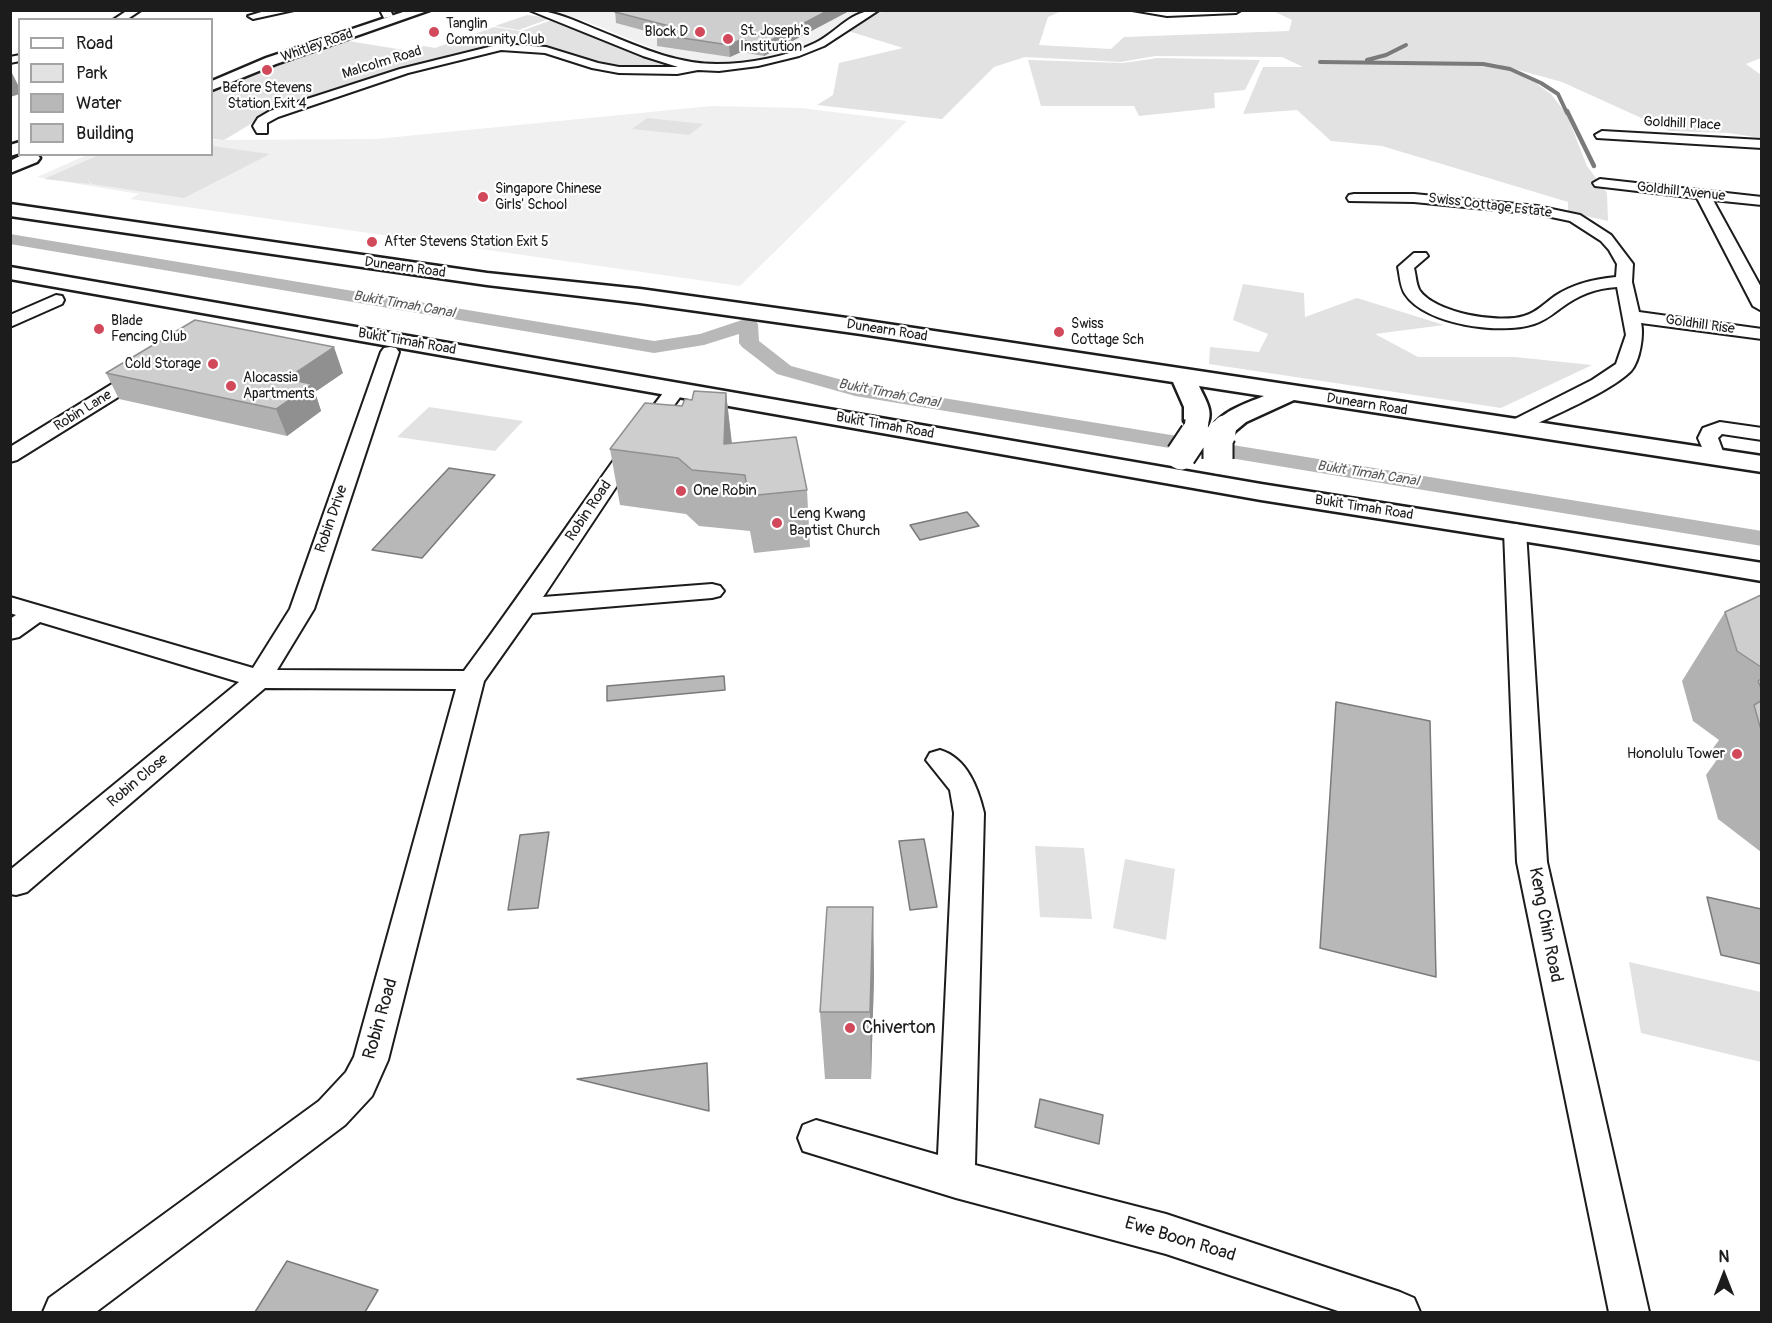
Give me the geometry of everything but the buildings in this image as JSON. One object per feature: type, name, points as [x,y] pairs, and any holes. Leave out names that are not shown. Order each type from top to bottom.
[{"type":"main road","name":"Whitley Road","points":[[213,74],[308,39],[387,13],[404,10]]},
{"type":"main road","name":"Whitley Road","points":[[213,86],[271,62],[424,10]]},
{"type":"main road","points":[[10,167],[26,156]]},
{"type":"main road","points":[[10,198],[449,262],[640,296]]},
{"type":"main road","name":"Dunearn Road","points":[[10,210],[487,279],[640,296],[861,327],[1761,464]]},
{"type":"main road","name":"Bukit Timah Road","points":[[10,273],[1261,492],[1761,572]]},
{"type":"main road","points":[[10,292],[256,335],[473,361],[510,359]]},
{"type":"main road","points":[[1111,465],[1149,464],[1181,455],[1194,438],[1197,421],[1197,407],[1182,376]]},
{"type":"main road","points":[[1261,492],[1236,479],[1222,468],[1218,459],[1218,440],[1225,427],[1237,417],[1290,393]]},
{"type":"street","points":[[122,18],[136,10]]},
{"type":"street","points":[[253,16],[289,10]]},
{"type":"street","name":"Malcolm Road","points":[[534,10],[578,24],[664,61],[702,66],[734,66],[782,58],[815,47],[831,38],[854,19],[874,10]]},
{"type":"street","points":[[1137,10],[1167,13],[1236,10]]},
{"type":"street","name":"Malcolm Road","points":[[262,130],[259,126],[262,121],[274,114],[404,71],[501,47],[546,50],[596,66],[619,70],[678,71],[702,66]]},
{"type":"street","name":"Goldhill Place","points":[[1602,135],[1761,144]]},
{"type":"street","name":"Goldhill Avenue","points":[[1600,183],[1761,201]]},
{"type":"street","points":[[1703,195],[1761,306]]},
{"type":"street","name":"Swiss Cottage Estate","points":[[1354,198],[1403,197],[1537,210],[1575,218],[1606,238],[1615,248],[1625,264],[1624,282],[1635,335],[1624,367],[1599,384],[1514,427]]},
{"type":"street","points":[[1420,256],[1406,267],[1412,292],[1424,303],[1468,320],[1506,324],[1527,321],[1545,313],[1557,302],[1581,288],[1604,282],[1624,282]]},
{"type":"street","points":[[10,322],[56,300]]},
{"type":"street","name":"Goldhill Rise","points":[[1639,316],[1761,334]]},
{"type":"street","name":"Robin Drive","points":[[260,679],[302,609],[390,352]]},
{"type":"street","name":"Robin Lane","points":[[10,456],[164,360]]},
{"type":"street","name":"Robin Road","points":[[63,1312],[332,1113],[358,1083],[371,1060],[471,680],[525,606],[625,457],[676,389]]},
{"type":"street","points":[[1715,457],[1708,438],[1710,432],[1720,428],[1761,434]]},
{"type":"street","name":"Keng Chin Road","points":[[1515,531],[1532,862],[1629,1312]]},
{"type":"street","points":[[525,606],[712,591]]},
{"type":"street","points":[[10,605],[260,679],[471,680]]},
{"type":"street","points":[[10,631],[36,613]]},
{"type":"street","name":"Robin Close","points":[[16,883],[260,679]]},
{"type":"street","points":[[940,760],[963,786],[969,813],[956,1179]]},
{"type":"street","name":"Ewe Boon Road","points":[[816,1138],[956,1179],[1166,1234],[1400,1312]]},
{"type":"shaded area","name":"St. Joseph's Institution","points":[[550,11],[872,11],[865,12],[815,47],[756,63],[693,65],[583,20]]},
{"type":"shaded area","name":"Singapore Chinese Girls' School","points":[[711,106],[801,108],[907,121],[740,286],[130,199],[139,194],[37,177],[85,156],[213,156],[213,140],[376,139]]},
{"type":"green space","points":[[884,11],[1062,11],[1048,17],[1039,45],[1111,49],[1124,37],[1289,31],[1292,20],[1273,11],[1761,11],[1761,58],[1746,64],[1761,75],[1761,138],[1729,133],[1670,131],[1562,82],[1493,63],[1536,83],[1551,94],[1567,115],[1587,166],[1607,193],[1608,221],[1568,212],[1568,202],[1382,146],[1331,141],[1297,110],[1243,114],[1263,67],[1303,67],[1282,57],[1155,56],[1121,62],[1025,57],[994,67],[942,119],[817,105],[833,95],[839,63],[903,48],[848,31],[860,21]]},
{"type":"green space","points":[[527,15],[551,18],[519,30],[495,26]]},
{"type":"green space","points":[[552,20],[676,69],[601,65],[553,48],[501,45],[434,62],[269,113],[224,140],[213,139],[213,89],[276,62],[342,40],[410,51],[424,46],[435,48],[494,27],[521,31]]},
{"type":"green space","points":[[1158,58],[1260,60],[1245,90],[1214,93],[1215,108],[1139,116],[1134,106],[1041,106],[1028,60],[1123,63]]},
{"type":"green space","points":[[647,118],[703,124],[689,135],[632,129]]},
{"type":"green space","points":[[213,146],[270,154],[184,198],[92,184],[87,179],[90,184],[44,179],[97,156],[213,156]]},
{"type":"green space","points":[[1243,284],[1304,293],[1305,317],[1357,298],[1444,325],[1375,334],[1418,357],[1515,357],[1592,365],[1501,408],[1209,364],[1210,347],[1259,352],[1268,334],[1233,320]]},
{"type":"green space","points":[[429,407],[523,421],[495,451],[397,437]]},
{"type":"green space","points":[[1035,846],[1084,848],[1092,919],[1040,917]]},
{"type":"green space","points":[[1125,859],[1175,869],[1166,940],[1113,928]]},
{"type":"green space","points":[[1629,962],[1761,992],[1761,1062],[1641,1033]]},
{"type":"water","points":[[449,468],[495,475],[422,558],[372,550]]},
{"type":"water","points":[[967,512],[979,526],[920,540],[910,525]]},
{"type":"water","points":[[724,676],[725,690],[607,701],[607,686]]},
{"type":"water","points":[[1336,702],[1430,721],[1436,977],[1320,948]]},
{"type":"water","points":[[549,832],[538,908],[508,910],[520,835]]},
{"type":"water","points":[[924,839],[937,907],[910,910],[899,841]]},
{"type":"water","points":[[1707,897],[1761,909],[1761,964],[1721,955]]},
{"type":"water","points":[[707,1063],[709,1111],[577,1079]]},
{"type":"water","points":[[1040,1099],[1103,1115],[1099,1144],[1035,1127]]},
{"type":"water","points":[[287,1261],[378,1290],[365,1312],[255,1312]]},
{"type":"waterway","points":[[1367,60],[1386,55],[1406,45]]},
{"type":"waterway","points":[[1320,62],[1483,64],[1510,69],[1541,83],[1558,94],[1567,113]]},
{"type":"waterway","points":[[1567,111],[1594,166]]},
{"type":"waterway","name":"Bukit Timah Canal","points":[[10,239],[654,347],[704,339],[748,324],[749,343],[784,370],[855,390],[1762,539]]},
{"type":"place","name":"Tanglin Community Club","points":[[434,32]]},
{"type":"place","name":"Block D","points":[[700,32]]},
{"type":"place","name":"St. Joseph's Institution","points":[[728,39]]},
{"type":"place","name":"Before Stevens Station Exit 4","points":[[267,70]]},
{"type":"place","name":"Singapore Chinese Girls' School","points":[[483,197]]},
{"type":"place","name":"After Stevens Station Exit 5","points":[[372,242]]},
{"type":"place","name":"Blade Fencing Club","points":[[99,329]]},
{"type":"place","name":"Swiss Cottage Sch","points":[[1059,332]]},
{"type":"place","name":"Cold Storage","points":[[213,364]]},
{"type":"place","name":"Alocassia Apartments","points":[[231,386]]},
{"type":"place","name":"One Robin","points":[[681,491]]},
{"type":"place","name":"Leng Kwang Baptist Church","points":[[777,523]]},
{"type":"place","name":"Honolulu Tower","points":[[1737,754]]},
{"type":"place","name":"Chiverton","points":[[850,1028]]}]
